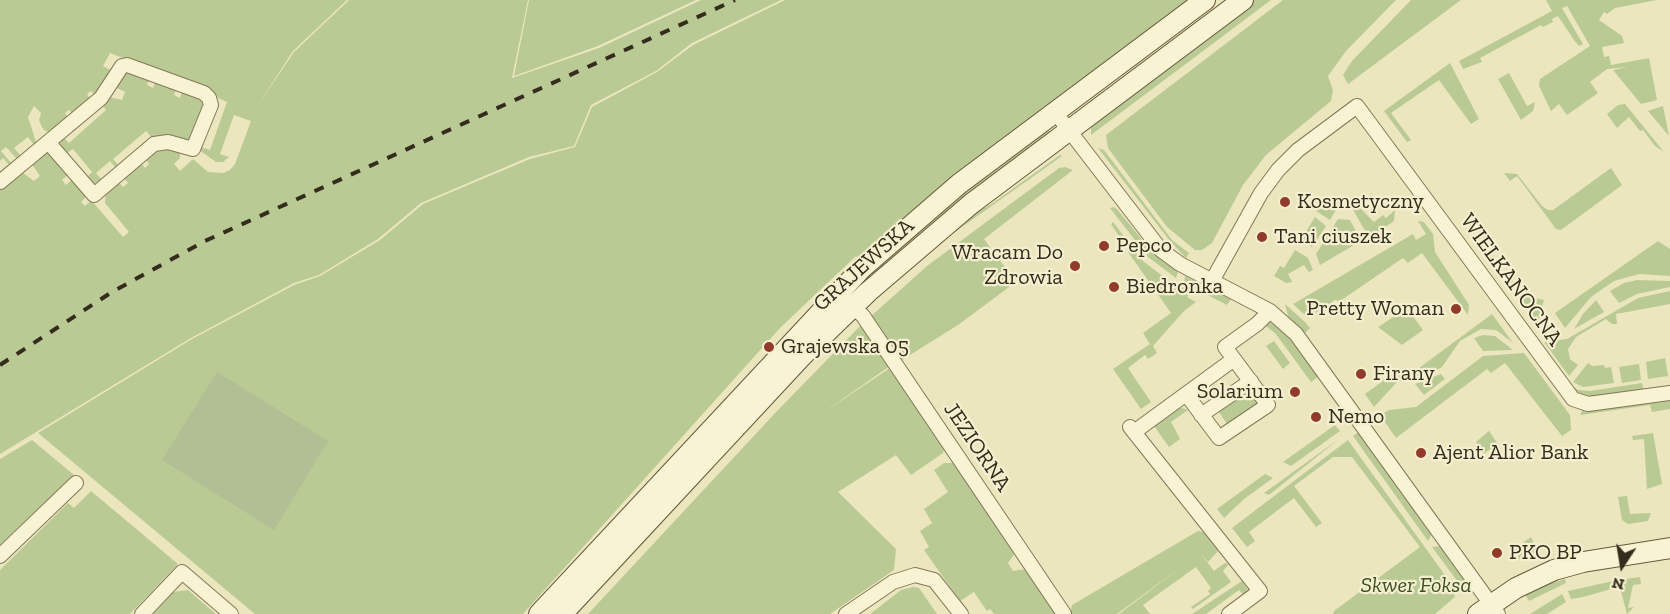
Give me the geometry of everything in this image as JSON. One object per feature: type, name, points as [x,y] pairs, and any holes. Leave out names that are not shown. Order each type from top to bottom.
[{"type":"main road","name":"GRAJEWSKA","points":[[539,614],[862,268],[951,191],[1205,0]]},
{"type":"main road","name":"GRAJEWSKA","points":[[562,614],[796,362],[853,306],[971,204],[1243,0]]},
{"type":"main road","points":[[1489,610],[1532,580],[1565,566],[1670,548]]},
{"type":"street","points":[[0,182],[48,142],[101,98],[122,66],[128,65],[204,93],[211,105],[193,149],[168,142],[154,144],[94,195],[48,142]]},
{"type":"street","name":"WIELKANOCNA","points":[[1212,281],[1260,193],[1278,170],[1298,150],[1357,106],[1573,399],[1588,404],[1670,393]]},
{"type":"street","points":[[1056,112],[1161,250],[1180,264],[1270,311],[1305,345],[1489,610]]},
{"type":"street","name":"JEZIORNA","points":[[853,306],[863,316],[1064,614]]},
{"type":"street","points":[[1186,394],[1219,438],[1268,405],[1225,346],[1257,324],[1270,311]]},
{"type":"street","points":[[1229,614],[1260,591],[1132,430],[1234,359]]},
{"type":"street","points":[[1202,414],[1251,381]]},
{"type":"street","points":[[0,556],[76,483]]},
{"type":"street","points":[[142,614],[182,572],[231,614]]},
{"type":"street","points":[[846,614],[893,582],[906,576],[923,576],[942,586],[961,614]]},
{"type":"green space","points":[[0,0],[347,0],[293,51],[258,105],[294,52],[349,0],[528,0],[512,78],[599,48],[701,0],[781,0],[692,43],[656,71],[591,105],[574,146],[529,157],[421,203],[378,239],[319,275],[294,283],[191,338],[0,454],[0,189],[22,172],[34,181],[40,176],[31,163],[48,152],[69,174],[62,180],[66,185],[73,179],[87,196],[81,202],[85,206],[91,200],[123,237],[129,232],[105,203],[106,191],[118,181],[123,187],[128,183],[123,177],[140,162],[145,168],[149,164],[145,158],[166,147],[180,152],[180,158],[174,164],[180,171],[193,159],[208,172],[223,173],[230,170],[235,164],[251,121],[234,115],[220,154],[229,157],[223,162],[216,162],[199,150],[201,147],[210,150],[227,102],[218,98],[215,93],[110,53],[103,66],[112,71],[95,96],[91,91],[87,94],[91,100],[73,115],[69,110],[65,113],[69,119],[52,132],[45,131],[42,127],[39,120],[41,113],[34,106],[28,117],[36,142],[34,145],[28,137],[14,148],[21,156],[17,159],[6,147],[1,151],[12,164],[10,166],[3,158],[0,161]]},
{"type":"green space","points":[[529,0],[696,0],[598,46],[514,76]]},
{"type":"green space","points":[[785,0],[1193,0],[860,259],[856,256],[780,328],[523,614],[255,614],[38,433],[192,339],[294,285],[320,276],[380,240],[423,204],[530,159],[575,147],[592,107],[657,72],[693,45]]},
{"type":"green space","points":[[1255,0],[1271,0],[1091,135],[1091,127],[1096,120]]},
{"type":"green space","points":[[1283,0],[1396,0],[1346,51],[1328,76],[1333,90],[1331,101],[1266,155],[1243,185],[1212,243],[1202,250],[1195,250],[1167,227],[1108,148],[1106,135]]},
{"type":"green space","points":[[1411,0],[1461,0],[1348,84],[1343,75],[1352,61]]},
{"type":"green space","points":[[1546,0],[1657,0],[1615,8],[1607,14],[1604,12],[1599,20],[1622,36],[1624,43],[1602,47],[1604,57],[1609,56],[1611,65],[1649,58],[1657,100],[1641,104],[1613,70],[1627,67],[1607,69],[1590,82],[1598,93],[1567,115],[1559,104],[1551,111],[1539,86],[1540,79],[1590,46],[1567,6],[1562,8],[1583,44],[1579,46],[1558,16],[1552,19],[1553,22],[1543,27],[1541,25],[1480,58],[1482,62],[1463,69],[1459,61],[1552,11]]},
{"type":"green space","points":[[1450,63],[1479,119],[1471,124],[1439,80],[1391,113],[1411,140],[1407,142],[1384,111]]},
{"type":"green space","points":[[123,71],[150,77],[147,85],[153,88],[156,79],[177,87],[174,95],[180,98],[183,89],[198,95],[204,103],[204,109],[190,140],[152,138],[146,131],[113,159],[119,166],[116,168],[110,161],[96,173],[102,180],[92,184],[86,178],[92,172],[73,149],[66,154],[59,141],[62,136],[69,143],[106,110],[101,103],[108,97],[122,100],[125,92],[115,87]]},
{"type":"green space","points":[[1509,73],[1527,106],[1535,102],[1533,111],[1521,120],[1498,79]]},
{"type":"green space","points":[[1625,104],[1664,152],[1655,146],[1643,130],[1640,131],[1629,117],[1617,128],[1607,114],[1618,105]]},
{"type":"green space","points":[[1663,106],[1669,136],[1648,111]]},
{"type":"green space","points":[[1054,132],[874,276],[870,272],[913,232],[1039,134]]},
{"type":"green space","points":[[1098,148],[1104,150],[1172,240],[1189,253],[1186,258],[1170,241]]},
{"type":"green space","points":[[1060,155],[1062,156],[952,234],[972,215],[990,205]]},
{"type":"green space","points":[[1065,167],[1073,170],[984,239],[1016,282],[958,325],[902,360],[870,317],[927,266],[1059,168]]},
{"type":"green space","points":[[1611,168],[1622,185],[1561,230],[1556,229],[1517,176],[1510,181],[1504,173],[1517,174],[1542,206],[1553,210]]},
{"type":"green space","points":[[1339,197],[1339,205],[1330,220],[1316,211]]},
{"type":"green space","points":[[1351,199],[1374,222],[1383,215],[1386,218],[1395,210],[1394,221],[1370,237],[1368,236],[1351,206]]},
{"type":"green space","points":[[1113,207],[1153,253],[1178,272],[1176,278],[1148,257],[1110,208]]},
{"type":"green space","points":[[1315,217],[1326,226],[1312,247],[1301,240]]},
{"type":"green space","points":[[1338,219],[1350,220],[1361,241],[1320,265],[1316,254]]},
{"type":"green space","points":[[1418,221],[1424,222],[1433,234],[1435,252],[1469,305],[1468,315],[1422,253],[1408,263],[1403,258],[1340,301],[1335,300],[1308,318],[1293,304],[1413,234],[1416,240],[1426,234]]},
{"type":"green space","points":[[1113,222],[1143,261],[1169,281],[1191,291],[1187,297],[1196,302],[1184,311],[1153,346],[1157,353],[1148,359],[1145,355],[1128,368],[1151,402],[1141,409],[1113,369],[1150,344],[1143,333],[1171,313],[1128,252],[1111,224]]},
{"type":"green space","points":[[1658,241],[1670,249],[1670,276],[1639,274],[1614,281],[1591,297],[1565,328],[1555,313]]},
{"type":"green space","points":[[1295,250],[1308,258],[1313,270],[1309,272],[1304,265],[1288,274],[1292,282],[1286,283],[1274,276],[1280,266],[1284,268]]},
{"type":"green space","points":[[1185,276],[1231,299],[1227,305],[1184,283]]},
{"type":"green space","points":[[1511,279],[1523,295],[1544,300],[1539,319],[1535,322],[1507,281]]},
{"type":"green space","points":[[1637,280],[1670,281],[1670,287],[1637,294],[1619,303],[1610,291],[1624,283]]},
{"type":"green space","points":[[1670,291],[1670,304],[1616,314],[1617,324],[1612,324],[1606,319],[1576,337],[1568,349],[1570,359],[1578,365],[1569,376],[1544,342],[1567,339],[1638,298]]},
{"type":"green space","points":[[1596,300],[1604,312],[1574,329],[1583,314]]},
{"type":"green space","points":[[1285,304],[1310,328],[1305,333],[1288,316]]},
{"type":"green space","points":[[1407,308],[1423,330],[1402,345],[1378,327]]},
{"type":"green space","points":[[1492,314],[1513,343],[1496,330],[1481,329],[1460,341],[1442,367],[1433,372],[1397,382],[1374,407],[1365,394],[1398,370],[1415,371]]},
{"type":"green space","points":[[1270,322],[1289,337],[1318,377],[1311,382],[1275,333],[1264,325]]},
{"type":"green space","points":[[861,325],[890,366],[821,414],[890,368],[944,449],[943,453],[911,475],[896,455],[838,492],[896,549],[894,570],[830,614],[588,614],[778,410]]},
{"type":"green space","points":[[1483,335],[1495,336],[1513,350],[1483,351],[1474,338]]},
{"type":"green space","points":[[1274,341],[1290,363],[1283,369],[1266,346]]},
{"type":"green space","points":[[1524,353],[1570,415],[1571,430],[1562,436],[1505,363],[1491,373],[1487,369],[1396,438],[1380,415],[1389,410],[1416,407],[1483,356]]},
{"type":"green space","points":[[1665,358],[1668,376],[1648,379],[1646,362]]},
{"type":"green space","points":[[1588,363],[1592,366],[1611,367],[1614,383],[1583,387],[1573,382]]},
{"type":"green space","points":[[1639,364],[1641,380],[1622,383],[1619,367]]},
{"type":"green space","points":[[217,372],[328,441],[274,530],[162,460]]},
{"type":"green space","points":[[1441,374],[1445,379],[1424,395],[1415,384]]},
{"type":"green space","points":[[1569,383],[1578,390],[1590,391],[1642,383],[1644,392],[1595,399],[1578,396]]},
{"type":"green space","points":[[1249,388],[1259,403],[1227,424],[1217,409]]},
{"type":"green space","points":[[1670,397],[1670,409],[1652,412],[1650,405],[1580,415],[1583,409]]},
{"type":"green space","points":[[1179,407],[1188,410],[1171,422],[1180,439],[1169,447],[1154,426]]},
{"type":"green space","points":[[1335,425],[1340,431],[1291,466],[1283,462]]},
{"type":"green space","points":[[1489,431],[1498,444],[1483,454],[1476,442]]},
{"type":"green space","points":[[1359,432],[1432,534],[1428,541],[1353,436]]},
{"type":"green space","points":[[1653,433],[1662,484],[1647,489],[1644,439],[1633,440],[1632,436]]},
{"type":"green space","points":[[1339,439],[1269,495],[1264,493]]},
{"type":"green space","points":[[32,440],[74,475],[0,545],[0,459]]},
{"type":"green space","name":"Skwer Foksa","points":[[1348,440],[1452,585],[1455,597],[1435,614],[1333,614],[1420,547],[1352,457],[1333,457],[1294,486],[1322,523],[1316,527],[1294,498],[1249,532],[1255,541],[1247,547],[1232,528]]},
{"type":"green space","points":[[944,463],[954,463],[1015,553],[1008,563],[1013,571],[1026,569],[1057,614],[994,614],[990,609],[987,611],[974,592],[960,601],[924,550],[929,547],[920,531],[932,523],[924,509],[948,492],[934,470]]},
{"type":"green space","points":[[711,464],[714,467],[578,614],[572,614]]},
{"type":"green space","points":[[1265,474],[1273,478],[1244,499],[1224,518],[1217,509]]},
{"type":"green space","points":[[91,491],[178,564],[130,614],[0,614],[0,570],[68,503],[74,508]]},
{"type":"green space","points":[[1627,496],[1630,514],[1651,513],[1648,521],[1628,524],[1622,520],[1618,497]]},
{"type":"green space","points":[[1198,531],[1204,532],[1218,551],[1208,562],[1201,554],[1214,571],[1225,563],[1229,564],[1223,571],[1231,582],[1193,609],[1191,607],[1210,594],[1208,591],[1211,588],[1196,567],[1143,605],[1150,614],[1119,614],[1184,565],[1117,614],[1070,614],[1072,605]]},
{"type":"green space","points":[[1531,537],[1538,551],[1520,560],[1514,549]]},
{"type":"green space","points":[[1441,546],[1469,586],[1462,592],[1458,582],[1432,547]]},
{"type":"green space","points":[[1640,577],[1641,584],[1633,585],[1628,608],[1634,607],[1627,614],[1618,580]]},
{"type":"green space","points":[[1565,579],[1566,583],[1529,601],[1523,591]]},
{"type":"green space","points":[[1242,581],[1248,590],[1245,597],[1239,590],[1206,614],[1192,614]]},
{"type":"green space","points":[[1613,581],[1615,588],[1583,597],[1571,599],[1568,591]]},
{"type":"green space","points":[[919,588],[937,614],[870,614],[901,590]]},
{"type":"green space","points":[[188,590],[216,614],[153,614],[174,592]]},
{"type":"green space","points":[[1562,594],[1566,602],[1547,614],[1530,614]]},
{"type":"railway","points":[[0,365],[112,292],[205,241],[735,0]]},
{"type":"place","name":"Kosmetyczny","points":[[1285,202]]},
{"type":"place","name":"Tani ciuszek","points":[[1262,237]]},
{"type":"place","name":"Pepco","points":[[1104,246]]},
{"type":"place","name":"Wracam Do Zdrowia","points":[[1075,266]]},
{"type":"place","name":"Biedronka","points":[[1114,287]]},
{"type":"place","name":"Pretty Woman","points":[[1456,309]]},
{"type":"place","name":"Grajewska 05","points":[[769,347]]},
{"type":"place","name":"Firany","points":[[1361,374]]},
{"type":"place","name":"Solarium","points":[[1295,392]]},
{"type":"place","name":"Nemo","points":[[1316,417]]},
{"type":"place","name":"Ajent Alior Bank","points":[[1421,453]]},
{"type":"place","name":"PKO BP","points":[[1497,553]]}]
